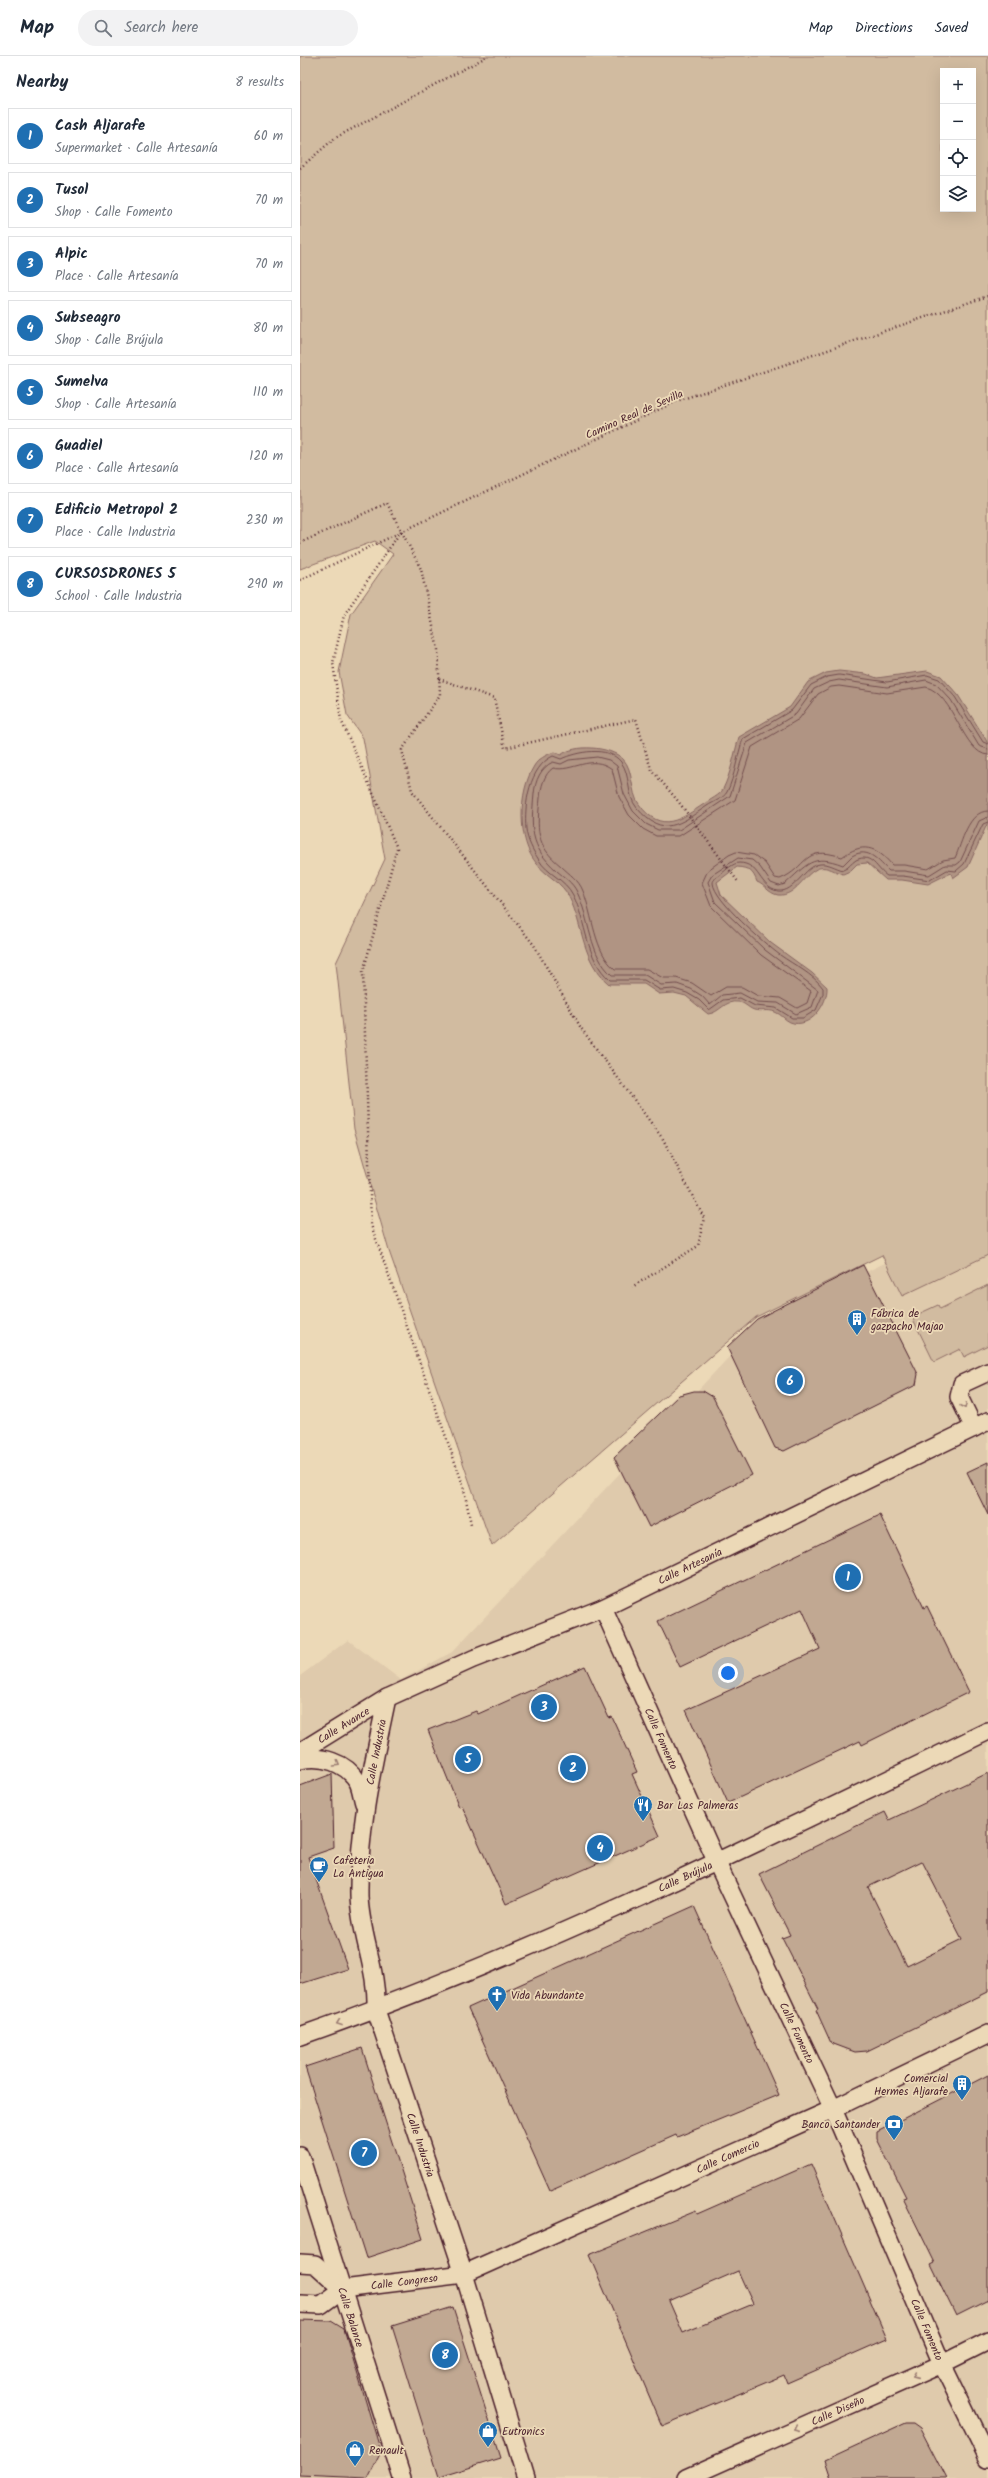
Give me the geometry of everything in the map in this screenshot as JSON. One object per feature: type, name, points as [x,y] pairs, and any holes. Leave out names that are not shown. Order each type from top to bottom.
[{"type":"street","points":[[981,1424],[959,1396],[962,1384],[988,1372]]},
{"type":"street","name":"Calle Artesanía","points":[[387,1698],[473,1659],[603,1608],[981,1424]]},
{"type":"street","name":"Calle Fomento","points":[[603,1608],[717,1863],[833,2109],[942,2364],[988,2458]]},
{"type":"street","name":"Calle Avance","points":[[300,1752],[387,1698]]},
{"type":"street","name":"Calle Industria","points":[[387,1698],[362,1824],[359,1898],[377,1992],[376,2010],[464,2274],[526,2478]]},
{"type":"street","name":"Calle Brújula","points":[[376,2010],[570,1929],[717,1863],[988,1731]]},
{"type":"street","name":"Calle Industria","points":[[300,1760],[313,1756],[337,1763],[358,1782],[365,1805]]},
{"type":"street","points":[[300,2036],[376,2010]]},
{"type":"street","name":"Calle Comercio","points":[[464,2274],[833,2109],[988,2034]]},
{"type":"street","name":"Calle Balance","points":[[300,2156],[344,2289],[402,2478]]},
{"type":"street","points":[[300,2263],[315,2264],[344,2289]]},
{"type":"street","name":"Calle Congreso","points":[[300,2304],[321,2305],[344,2289],[464,2274]]},
{"type":"street","name":"Calle Diseño","points":[[686,2478],[942,2364],[988,2341]]},
{"type":"path","points":[[300,168],[335,138],[488,56]]},
{"type":"path","name":"Camino Real de Sevilla","points":[[300,580],[677,401],[988,296]]},
{"type":"path","points":[[300,543],[387,504],[421,569],[438,650],[440,695],[402,750],[412,791],[534,945],[581,1028],[663,1139],[704,1218],[698,1246],[632,1287]]},
{"type":"path","points":[[401,531],[344,615],[333,663],[341,720],[397,848],[363,972],[371,1225],[463,1485],[471,1524]]},
{"type":"path","points":[[439,679],[494,698],[505,748],[636,719],[651,770],[678,801],[739,883]]},
{"type":"shaded area","points":[[300,56],[988,56],[988,1255],[902,1296],[882,1255],[756,1317],[492,1546],[389,1251],[354,1129],[336,963],[385,859],[363,738],[347,715],[339,672],[351,614],[393,554],[375,541],[300,569]]},
{"type":"shaded area","points":[[988,1212],[988,2478],[300,2478],[300,1676],[348,1640],[401,1680],[452,1652],[759,1325]]},
{"type":"shaded area","points":[[988,1285],[988,1345],[964,1357],[960,1349],[934,1362],[912,1317],[938,1305],[940,1309]]},
{"type":"water","points":[[839,671],[866,674],[877,678],[927,671],[941,676],[958,695],[988,744],[988,822],[968,867],[953,878],[951,873],[928,884],[902,880],[886,880],[867,863],[857,864],[850,871],[843,874],[828,868],[819,868],[809,875],[795,889],[784,895],[772,893],[757,882],[754,875],[745,868],[737,867],[717,882],[721,895],[771,943],[812,973],[827,987],[827,994],[821,1008],[811,1019],[804,1022],[790,1022],[775,1012],[754,1010],[738,1002],[729,1003],[708,1014],[686,996],[674,993],[659,994],[644,984],[609,984],[600,975],[588,954],[574,908],[569,897],[563,888],[537,864],[530,854],[526,843],[523,830],[523,802],[525,789],[534,766],[542,758],[554,752],[561,755],[567,751],[583,748],[610,751],[623,759],[629,769],[636,799],[647,814],[663,822],[679,819],[715,797],[722,791],[726,783],[739,737],[790,707],[808,682],[826,673]]},
{"type":"building","points":[[863,1265],[918,1374],[916,1385],[784,1451],[775,1448],[727,1347],[757,1319]]},
{"type":"building","points":[[694,1391],[703,1391],[713,1397],[752,1475],[649,1527],[614,1457],[679,1395]]},
{"type":"building","points":[[988,1462],[988,1515],[967,1472]]},
{"type":"building","points":[[880,1515],[924,1608],[927,1606],[969,1692],[862,1745],[860,1741],[728,1803],[686,1710],[820,1649],[802,1609],[680,1667],[658,1621]]},
{"type":"building","points":[[585,1666],[609,1718],[612,1717],[637,1772],[632,1774],[660,1836],[506,1904],[462,1806],[459,1807],[428,1730],[476,1711],[478,1714]]},
{"type":"building","points":[[988,1773],[988,1992],[867,2051],[855,2052],[831,2043],[816,2010],[818,2009],[782,1938],[790,1935],[759,1874],[885,1812],[889,1820]],"holes":[[[922,1861],[962,1939],[907,1966],[868,1887]]]},
{"type":"building","points":[[332,1774],[334,1848],[308,1857],[348,1969],[300,1984],[300,1786]]},
{"type":"building","points":[[694,1906],[779,2095],[677,2137],[676,2135],[550,2191],[468,2008]]},
{"type":"building","points":[[362,2048],[423,2239],[366,2258],[305,2067]]},
{"type":"building","points":[[988,2075],[988,2300],[956,2316],[931,2265],[935,2263],[903,2198],[906,2197],[877,2139],[877,2132]]},
{"type":"building","points":[[811,2164],[887,2339],[787,2383],[784,2375],[662,2426],[589,2255],[696,2211],[697,2214]],"holes":[[[738,2271],[753,2304],[683,2333],[669,2301]]]},
{"type":"building","points":[[453,2307],[501,2458],[439,2477],[392,2326]]},
{"type":"building","points":[[300,2320],[331,2321],[344,2329],[381,2452],[368,2478],[300,2475]]},
{"type":"building","points":[[905,2423],[913,2423],[920,2428],[946,2478],[831,2478],[825,2460]]},
{"type":"place","name":"Fábrica de gazpacho Majao","points":[[857,1336]]},
{"type":"place","name":"Guadiel","points":[[790,1381]]},
{"type":"place","name":"Cash Aljarafe","points":[[848,1577]]},
{"type":"place","name":"Alpic","points":[[544,1707]]},
{"type":"place","name":"Sumelva","points":[[468,1759]]},
{"type":"place","name":"Tusol","points":[[573,1768]]},
{"type":"place","name":"Bar Las Palmeras","points":[[643,1822]]},
{"type":"place","name":"Subseagro","points":[[600,1848]]},
{"type":"place","name":"Cafeteria La Antigua","points":[[319,1883]]},
{"type":"place","name":"Vida Abundante","points":[[497,2012]]},
{"type":"place","name":"Comercial Hermes Aljarafe","points":[[962,2101]]},
{"type":"place","name":"Banco Santander","points":[[894,2141]]},
{"type":"place","name":"Edificio Metropol 2","points":[[364,2153]]},
{"type":"place","name":"CURSOSDRONES 5","points":[[445,2355]]},
{"type":"place","name":"Eutronics","points":[[488,2448]]},
{"type":"place","name":"Renault","points":[[355,2467]]}]
